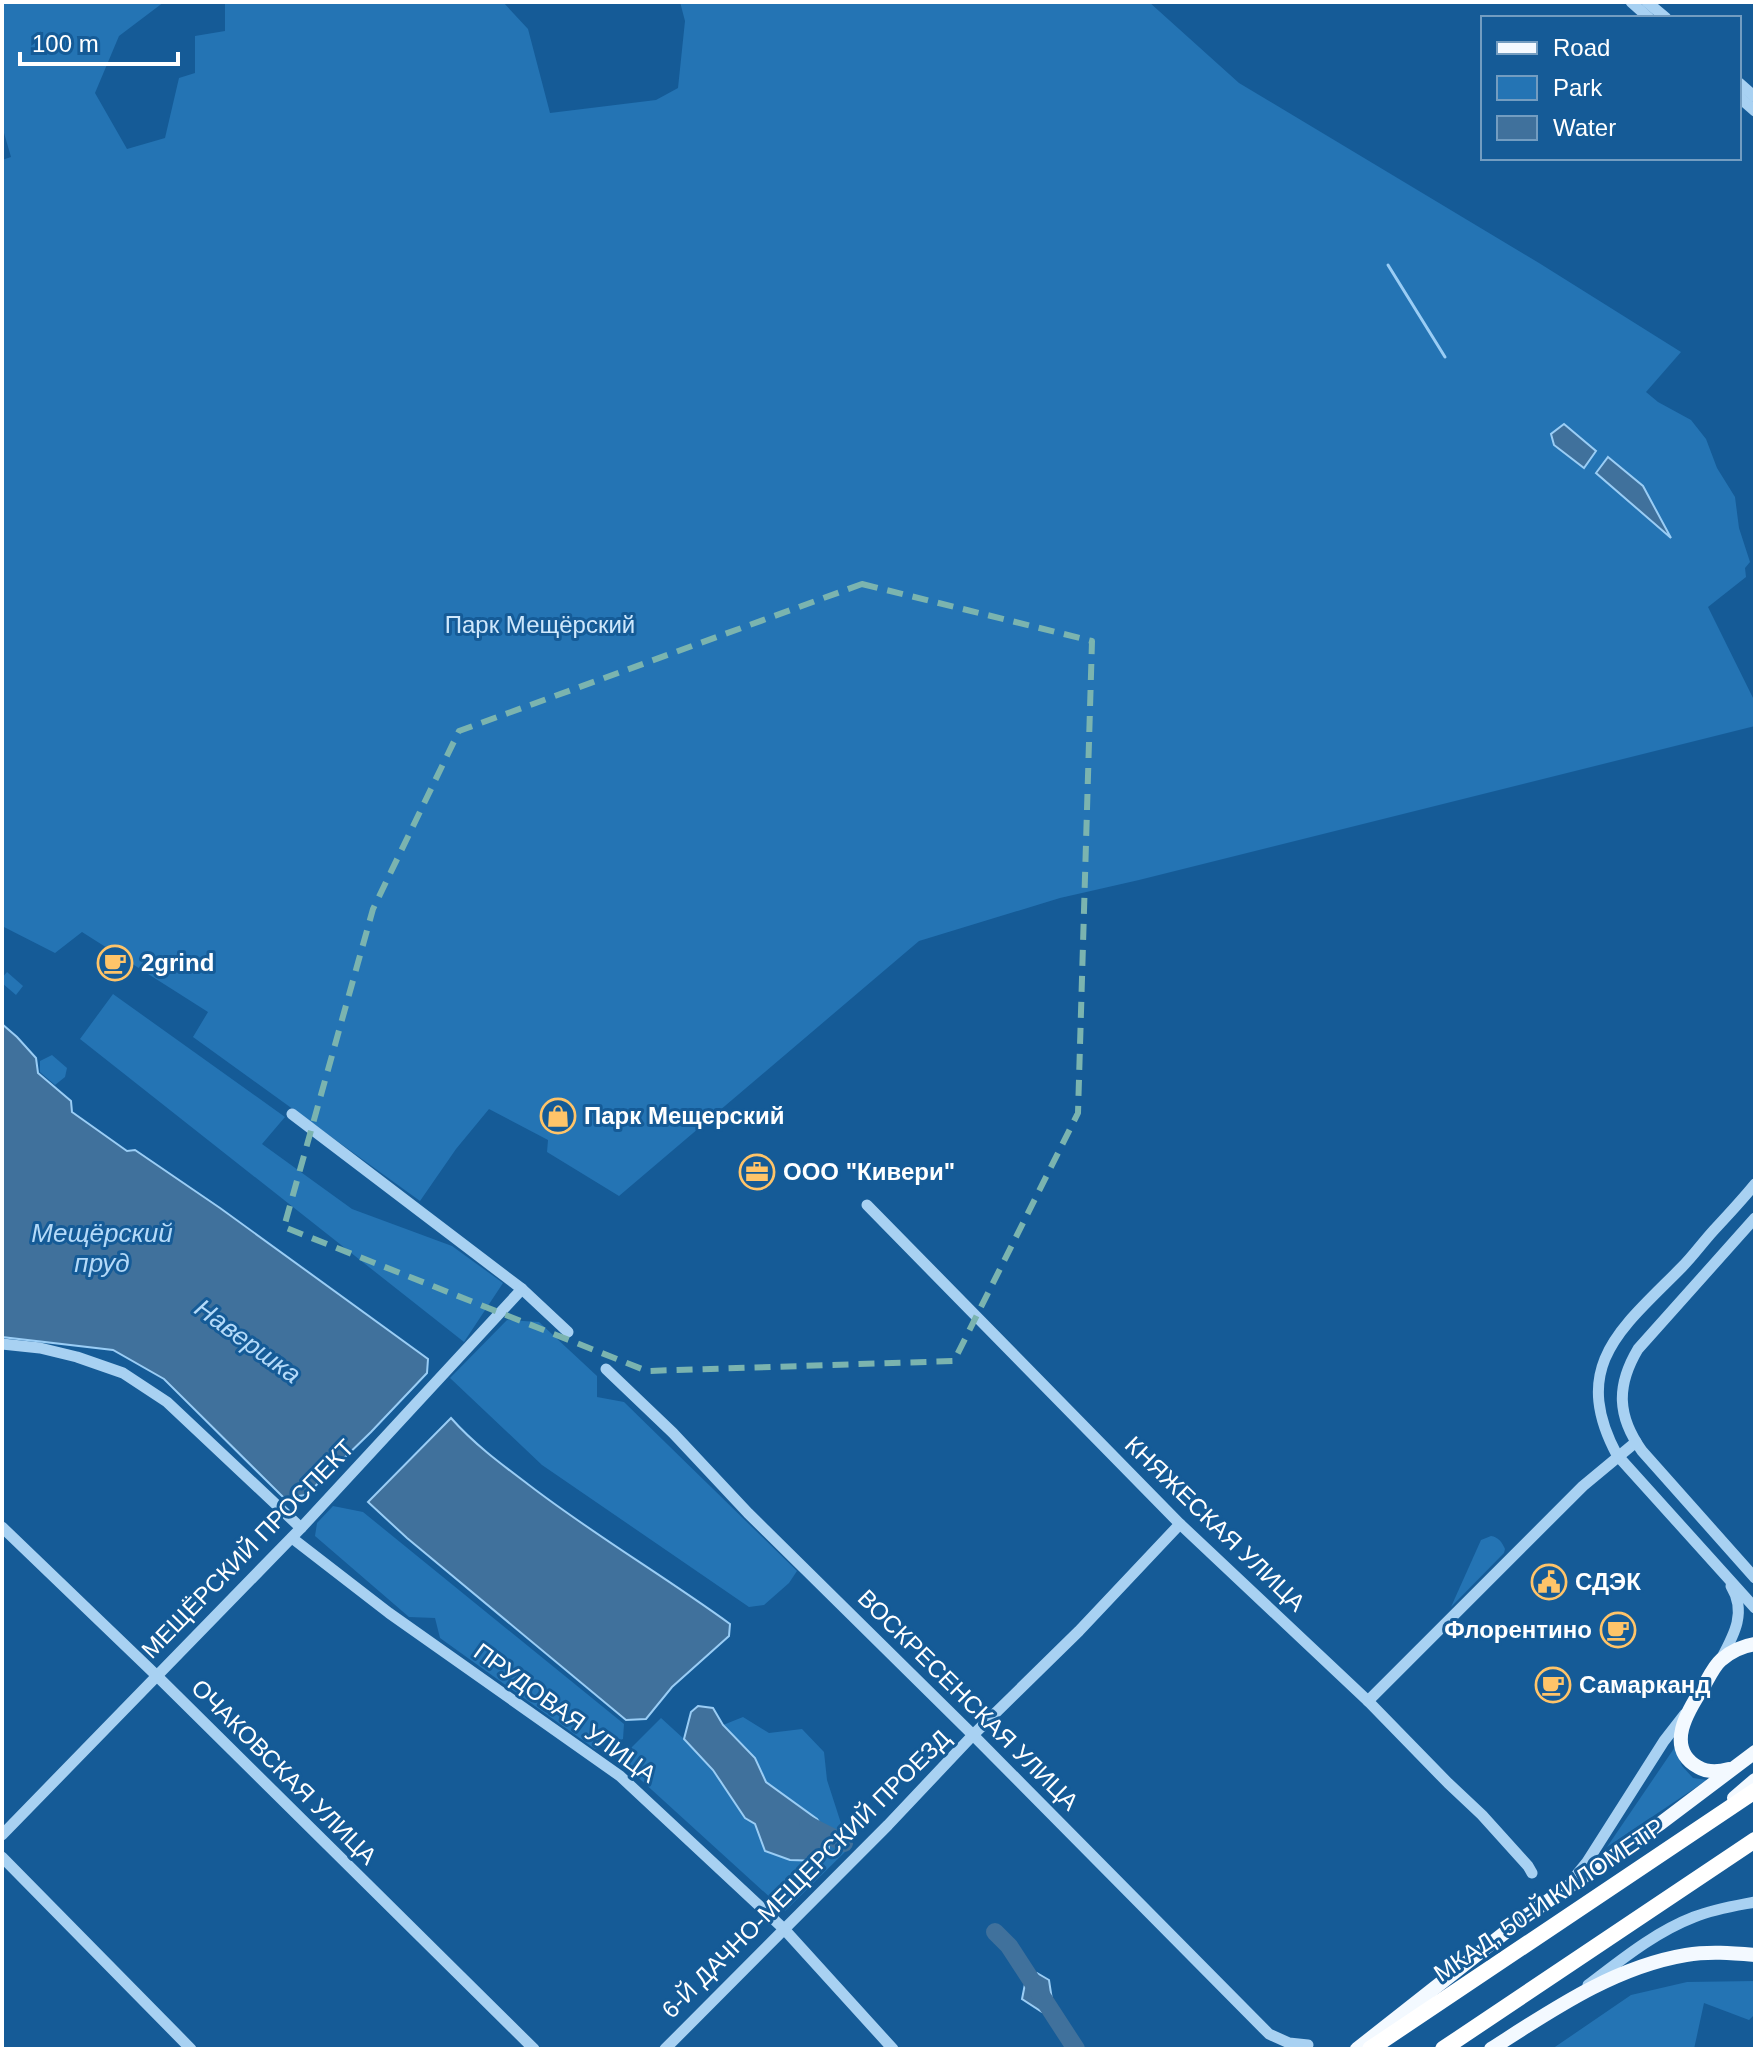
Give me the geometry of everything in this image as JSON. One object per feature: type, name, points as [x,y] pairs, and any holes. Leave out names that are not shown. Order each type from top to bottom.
[{"type":"highway","name":"МКАД, 50-Й КИЛОМЕТР","points":[[1370,2049],[1755,1791]]},
{"type":"highway","points":[[1443,2049],[1755,1840]]},
{"type":"main road","points":[[1749,1757],[1725,1770],[1712,1772],[1693,1764],[1680,1746],[1681,1731],[1690,1707],[1720,1660],[1743,1646],[1755,1644]]},
{"type":"main road","points":[[1357,2049],[1476,1954],[1749,1757]]},
{"type":"main road","points":[[1709,1821],[1755,1780]]},
{"type":"main road","points":[[1491,2049],[1562,2004],[1623,1973],[1660,1960],[1700,1953],[1755,1955]]},
{"type":"street","points":[[1631,2],[1647,16]]},
{"type":"street","points":[[1647,2],[1664,16]]},
{"type":"street","points":[[292,1114],[522,1289],[568,1332]]},
{"type":"street","points":[[1755,1184],[1686,1263],[1629,1320],[1608,1352],[1598,1382],[1598,1405],[1617,1455],[1755,1608]]},
{"type":"street","name":"КНЯЖЕСКАЯ УЛИЦА","points":[[867,1205],[1180,1524],[1368,1701],[1482,1815],[1532,1873]]},
{"type":"street","points":[[1752,1574],[1636,1442],[1623,1415],[1621,1401],[1629,1363],[1638,1349],[1755,1218]]},
{"type":"street","name":"МЕЩЁРСКИЙ ПРОСПЕКТ","points":[[2,1835],[292,1538],[522,1289]]},
{"type":"street","points":[[2,1344],[40,1348],[123,1373],[167,1402],[301,1528]]},
{"type":"street","name":"ВОСКРЕСЕНСКАЯ УЛИЦА","points":[[606,1369],[1269,2034],[1289,2043],[1308,2045]]},
{"type":"street","points":[[1368,1701],[1583,1486],[1636,1442]]},
{"type":"street","name":"6-Й ДАЧНО-МЕЩЕРСКИЙ ПРОЕЗД","points":[[665,2049],[1079,1631],[1180,1524]]},
{"type":"street","name":"ОЧАКОВСКАЯ УЛИЦА","points":[[2,1527],[534,2049]]},
{"type":"street","name":"ПРУДОВАЯ УЛИЦА","points":[[292,1538],[389,1613],[620,1776],[784,1929],[893,2049]]},
{"type":"street","points":[[1720,1660],[1739,1619],[1735,1592],[1721,1568]]},
{"type":"street","points":[[1568,1886],[1690,1707]]},
{"type":"street","points":[[2,1857],[191,2049]]},
{"type":"street","points":[[1562,2004],[1665,1931],[1692,1917],[1755,1902]]},
{"type":"highlighted area","points":[[862,584],[1092,641],[1078,1113],[954,1361],[647,1371],[284,1227],[373,909],[459,731]]},
{"type":"green space","name":"Парк Мещёрский","points":[[2,2],[164,2],[119,36],[95,93],[127,149],[165,138],[179,78],[195,73],[195,36],[225,31],[225,2],[503,2],[528,29],[550,113],[656,100],[678,88],[685,21],[680,2],[1149,2],[1239,83],[1681,352],[1646,392],[1691,420],[1706,439],[1717,468],[1735,497],[1739,528],[1750,562],[1745,568],[1746,577],[1708,607],[1755,702],[1755,726],[1060,898],[919,941],[619,1196],[547,1152],[548,1140],[489,1109],[456,1149],[420,1201],[193,1037],[208,1012],[82,932],[55,953],[2,926],[2,160],[11,157],[2,126]]},
{"type":"green space","points":[[7,972],[23,986],[16,995],[2,983]]},
{"type":"green space","points":[[113,994],[285,1117],[262,1144],[352,1209],[452,1246],[503,1283],[464,1342],[80,1039]]},
{"type":"green space","points":[[52,1055],[67,1068],[65,1077],[55,1085],[40,1072],[40,1061]]},
{"type":"green space","points":[[507,1320],[539,1322],[597,1376],[597,1397],[624,1402],[797,1571],[789,1583],[764,1605],[749,1607],[542,1465],[450,1378]]},
{"type":"green space","points":[[333,1506],[363,1512],[624,1724],[623,1739],[595,1749],[440,1638],[435,1618],[409,1617],[315,1536],[317,1523]]},
{"type":"green space","points":[[1491,1536],[1501,1542],[1504,1553],[1451,1607],[1481,1540]]},
{"type":"green space","points":[[743,1717],[769,1733],[802,1729],[824,1752],[827,1780],[849,1848],[785,1911],[619,1760],[661,1718],[713,1770],[744,1818],[755,1824],[765,1851],[829,1837],[817,1819],[766,1782],[755,1758],[723,1725]]},
{"type":"green space","points":[[1675,1747],[1682,1766],[1693,1778],[1707,1780],[1607,1847]]},
{"type":"green space","points":[[1755,1981],[1755,2014],[1749,2020],[1704,2003],[1694,2049],[1552,2049],[1631,1995],[1687,1982]]},
{"type":"water","points":[[1564,424],[1596,451],[1584,468],[1554,445],[1551,434]]},
{"type":"water","points":[[1608,457],[1643,486],[1671,538],[1596,473]]},
{"type":"water","name":"Мещёрский пруд","points":[[2,1024],[36,1058],[38,1073],[71,1101],[72,1112],[127,1151],[135,1150],[220,1208],[428,1359],[427,1373],[306,1495],[284,1498],[164,1379],[113,1350],[2,1337]]},
{"type":"water","points":[[451,1418],[488,1453],[554,1503],[730,1624],[729,1636],[672,1687],[646,1719],[626,1720],[368,1502]]},
{"type":"water","points":[[698,1706],[713,1708],[723,1725],[755,1758],[766,1782],[817,1819],[829,1837],[829,1852],[821,1861],[790,1860],[765,1851],[755,1824],[745,1818],[713,1770],[684,1739],[691,1712]]},
{"type":"water","points":[[1037,1973],[1049,1980],[1054,2013],[1042,2012],[1022,1999],[1025,1984]]},
{"type":"waterway","points":[[1388,265],[1445,357]]},
{"type":"waterway","name":"Навершка","points":[[808,1825],[844,1843]]},
{"type":"waterway","name":"Навершка","points":[[995,1932],[1009,1946],[1076,2049]]},
{"type":"place","name":"2grind","points":[[115,963]]},
{"type":"place","name":"Парк Мещерский","points":[[558,1116]]},
{"type":"place","name":"ООО \"Кивери\"","points":[[757,1172]]},
{"type":"place","name":"СДЭК","points":[[1549,1582]]},
{"type":"place","name":"Флорентино","points":[[1618,1630]]},
{"type":"place","name":"Самарканд","points":[[1553,1685]]}]
